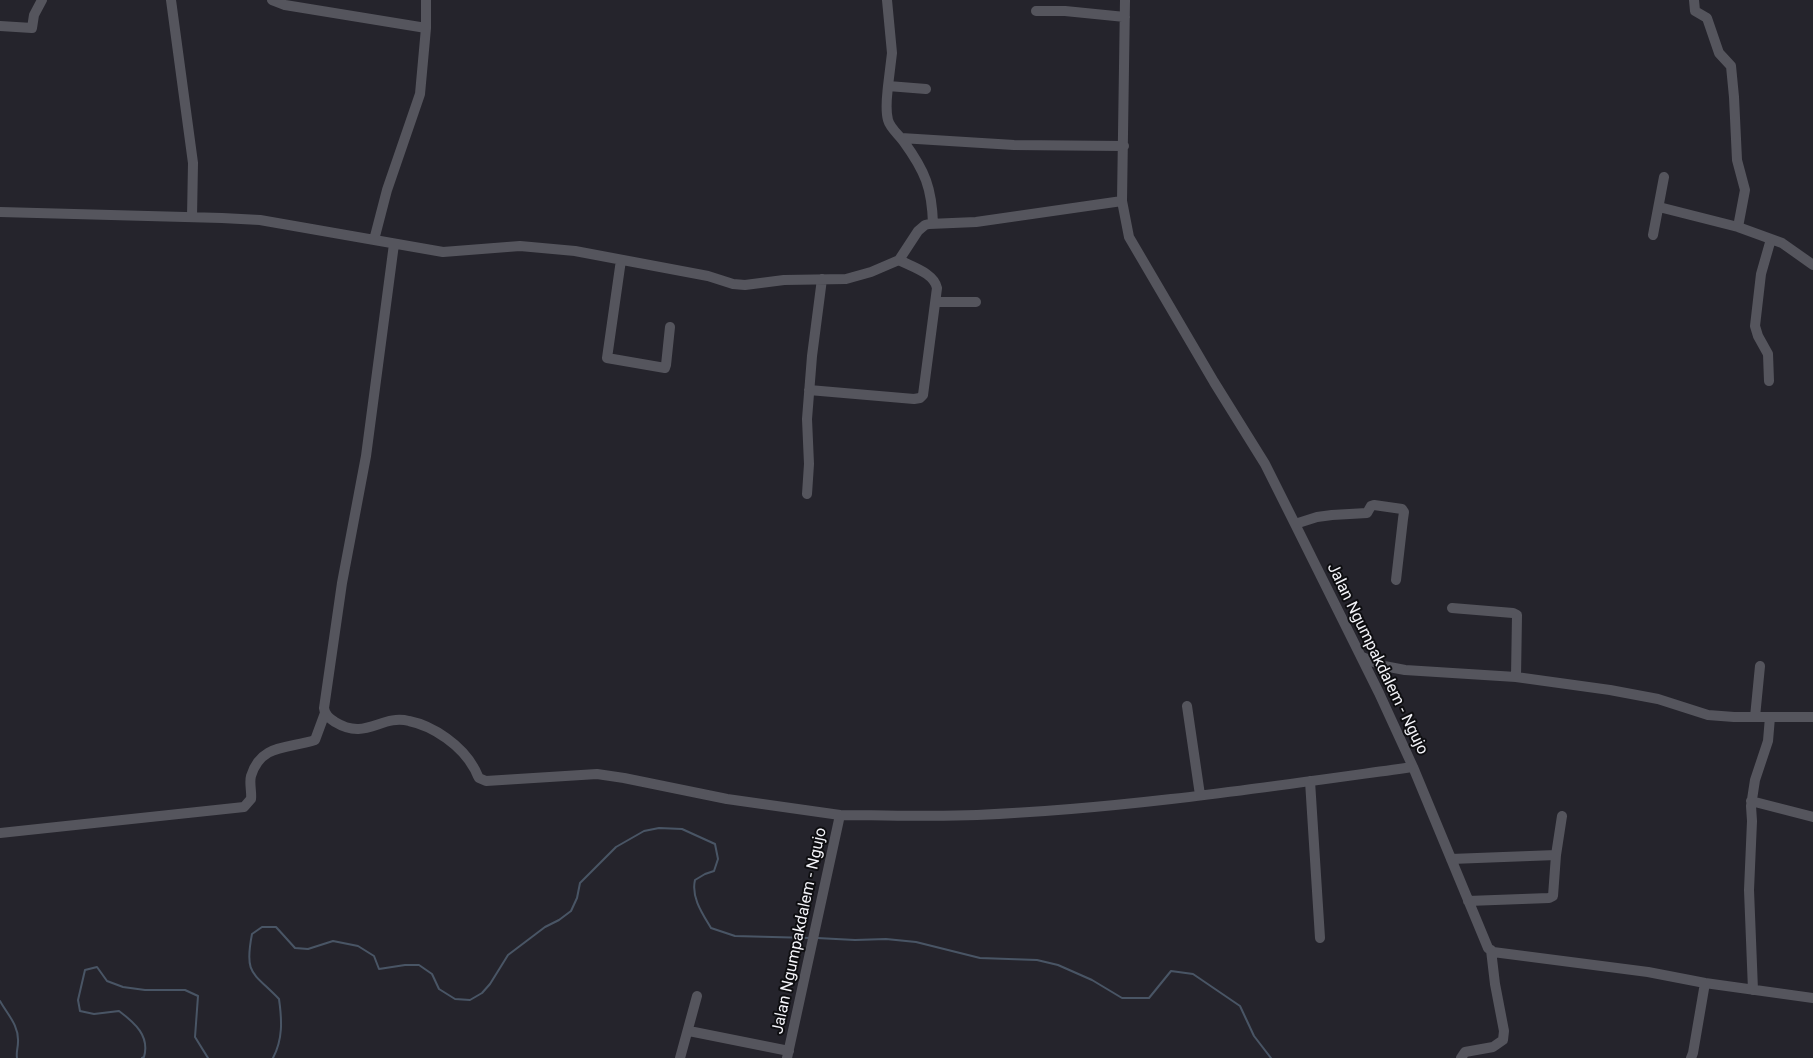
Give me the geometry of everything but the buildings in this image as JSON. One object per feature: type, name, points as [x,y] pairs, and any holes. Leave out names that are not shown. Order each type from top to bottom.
[{"type":"street","points":[[0,26],[32,28],[34,15],[42,0]]},
{"type":"street","points":[[171,0],[194,163],[192,217]]},
{"type":"street","points":[[272,0],[285,5],[426,28]]},
{"type":"street","points":[[374,240],[387,190],[420,94],[426,28],[426,0]]},
{"type":"street","points":[[887,0],[892,53],[887,100],[888,121],[923,173],[930,188],[933,224]]},
{"type":"street","name":"Jalan Ngumpakdalem - Ngujo","points":[[788,1054],[840,815],[976,815],[1116,805],[1310,782],[1413,767],[1362,657],[1265,464],[1134,247],[1126,225],[1122,201],[1125,0]]},
{"type":"street","points":[[1694,0],[1695,11],[1707,18],[1719,52],[1731,66],[1737,160],[1745,190],[1738,226]]},
{"type":"street","points":[[1036,11],[1065,11],[1125,17]]},
{"type":"street","points":[[888,86],[926,89]]},
{"type":"street","points":[[901,138],[1014,145],[1124,146]]},
{"type":"street","points":[[1653,235],[1664,177]]},
{"type":"street","points":[[0,212],[260,220],[443,252],[520,246],[574,251],[708,276],[733,284],[745,285],[784,280],[846,279],[871,272],[899,260],[924,225],[976,222],[1122,201]]},
{"type":"street","points":[[1658,207],[1738,226],[1782,243],[1813,266]]},
{"type":"street","points":[[1769,382],[1768,354],[1755,326],[1761,274],[1771,239]]},
{"type":"street","points":[[0,833],[244,807],[251,800],[250,778],[263,756],[273,749],[315,740],[325,714],[324,708],[342,583],[366,456],[394,244]]},
{"type":"street","points":[[621,260],[607,358],[665,368],[670,327]]},
{"type":"street","points":[[810,390],[920,398],[923,395],[938,288],[936,282],[931,277],[899,260]]},
{"type":"street","points":[[807,494],[809,464],[807,419],[812,356],[822,280]]},
{"type":"street","points":[[936,302],[976,302]]},
{"type":"street","points":[[1295,524],[1317,517],[1367,513],[1374,505],[1402,509],[1404,512],[1396,580]]},
{"type":"street","points":[[1452,608],[1513,613],[1516,616],[1516,677]]},
{"type":"street","points":[[1362,657],[1384,666],[1405,670],[1516,677],[1658,699],[1708,715],[1813,717]]},
{"type":"street","points":[[1755,717],[1760,666]]},
{"type":"street","points":[[1187,706],[1200,795]]},
{"type":"street","points":[[325,714],[340,725],[358,730],[395,720],[421,724],[460,750],[479,778],[486,781],[597,774],[728,799],[840,815]]},
{"type":"street","points":[[1753,990],[1749,890],[1751,801],[1755,780],[1768,741],[1770,717]]},
{"type":"street","points":[[1413,767],[1484,941],[1491,950],[1504,1031],[1503,1040],[1493,1047],[1465,1052],[1461,1058]]},
{"type":"street","points":[[1310,782],[1320,938]]},
{"type":"street","points":[[1751,801],[1813,816]]},
{"type":"street","points":[[1468,901],[1549,898],[1553,896],[1556,855],[1562,816]]},
{"type":"street","points":[[1451,859],[1556,855]]},
{"type":"street","points":[[1491,950],[1813,998]]},
{"type":"street","points":[[1691,1058],[1705,983]]},
{"type":"street","points":[[680,1058],[689,1031],[697,996]]},
{"type":"street","points":[[689,1031],[788,1054]]},
{"type":"waterway","points":[[273,1058],[279,1044],[281,1029],[279,999],[253,972],[249,958],[252,934],[262,927],[276,927],[295,948],[308,949],[333,941],[358,946],[374,956],[379,969],[419,965],[432,974],[439,989],[455,999],[470,1000],[482,993],[490,984],[508,955],[545,927],[571,911],[577,898],[580,883],[616,847],[644,831],[659,828],[682,829],[715,844],[718,859],[714,871],[695,880],[694,886],[698,905],[711,928],[735,936],[810,938]]},
{"type":"waterway","points":[[817,938],[886,939],[916,942],[980,958],[1037,960],[1058,965],[1092,980],[1122,998],[1149,998],[1171,971],[1193,974],[1240,1006],[1254,1036],[1271,1058]]},
{"type":"waterway","points":[[142,1058],[144,1057],[145,1049],[143,1036],[136,1025],[119,1011],[94,1014],[80,1011],[78,1000],[85,970],[97,967],[107,981],[123,987],[145,990],[185,990],[198,996],[195,1037],[208,1058]]},
{"type":"waterway","points":[[0,1001],[17,1030],[17,1058]]}]
